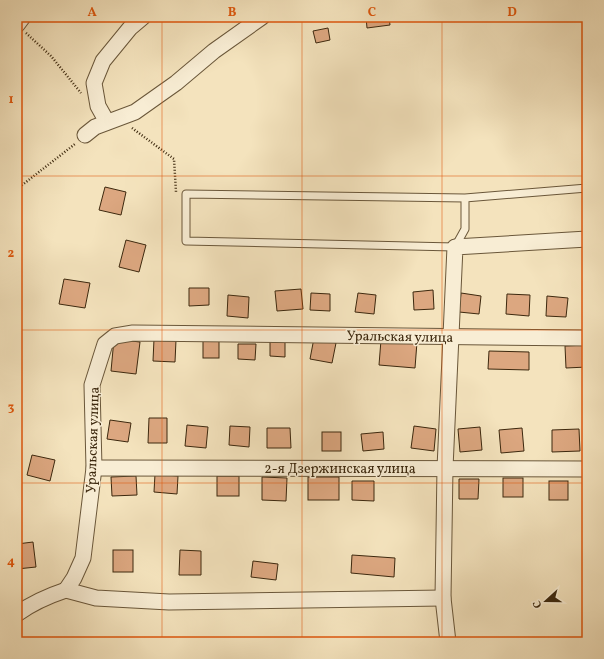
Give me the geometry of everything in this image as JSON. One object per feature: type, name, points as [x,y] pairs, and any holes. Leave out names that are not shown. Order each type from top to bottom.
[{"type":"street","points":[[17,24],[23,17]]},
{"type":"street","points":[[114,121],[98,106],[94,83],[102,61],[130,28],[144,17]]},
{"type":"street","points":[[85,136],[95,127],[135,112],[176,83],[214,51],[262,17]]},
{"type":"street","points":[[448,642],[443,598],[445,468],[455,246],[587,239]]},
{"type":"street","name":"Уральская улица","points":[[66,590],[74,578],[83,558],[94,468],[92,386],[105,344],[115,336],[133,333],[587,338]]},
{"type":"street","name":"2-я Дзержинская улица","points":[[94,468],[587,469]]},
{"type":"street","points":[[17,614],[28,606],[66,590],[96,598],[169,602],[443,598]]},
{"type":"lane","points":[[464,198],[465,229],[455,246],[186,241],[186,194],[464,198],[587,188]]},
{"type":"path","points":[[17,24],[51,56],[82,93]]},
{"type":"path","points":[[114,121],[174,159],[176,193]]},
{"type":"path","points":[[17,189],[85,136]]},
{"type":"building","points":[[366,17],[389,17],[390,25],[367,28]]},
{"type":"building","points":[[328,28],[330,40],[316,43],[313,31]]},
{"type":"building","points":[[105,187],[126,192],[121,215],[99,210]]},
{"type":"building","points":[[126,240],[146,245],[139,272],[119,267]]},
{"type":"building","points":[[64,279],[90,283],[85,308],[59,304]]},
{"type":"building","points":[[189,288],[209,288],[209,305],[189,306]]},
{"type":"building","points":[[301,289],[303,309],[277,311],[275,291]]},
{"type":"building","points":[[433,290],[434,309],[414,310],[413,292]]},
{"type":"building","points":[[311,293],[330,294],[330,311],[310,310]]},
{"type":"building","points":[[358,293],[376,295],[374,314],[355,312]]},
{"type":"building","points":[[461,293],[481,296],[479,314],[459,312]]},
{"type":"building","points":[[507,294],[530,295],[529,316],[506,314]]},
{"type":"building","points":[[228,295],[249,297],[248,318],[227,316]]},
{"type":"building","points":[[547,296],[568,298],[566,317],[546,316]]},
{"type":"building","points":[[203,338],[219,338],[219,358],[203,358]]},
{"type":"building","points":[[314,338],[336,343],[332,363],[310,359]]},
{"type":"building","points":[[114,339],[140,342],[136,374],[111,371]]},
{"type":"building","points":[[154,339],[176,340],[175,362],[153,361]]},
{"type":"building","points":[[381,340],[417,342],[415,368],[379,365]]},
{"type":"building","points":[[270,341],[285,342],[285,357],[270,356]]},
{"type":"building","points":[[238,344],[256,344],[255,360],[238,359]]},
{"type":"building","points":[[587,345],[587,367],[566,368],[565,346]]},
{"type":"building","points":[[489,351],[529,352],[529,370],[488,369]]},
{"type":"building","points":[[149,418],[167,418],[167,443],[148,443]]},
{"type":"building","points":[[110,420],[131,423],[128,442],[107,439]]},
{"type":"building","points":[[187,425],[208,427],[206,448],[185,446]]},
{"type":"building","points":[[230,426],[250,427],[249,447],[229,445]]},
{"type":"building","points":[[414,426],[436,429],[434,451],[411,448]]},
{"type":"building","points":[[480,427],[482,450],[460,452],[458,429]]},
{"type":"building","points":[[267,428],[290,428],[291,448],[267,448]]},
{"type":"building","points":[[522,428],[524,451],[501,453],[499,430]]},
{"type":"building","points":[[579,429],[580,451],[552,452],[552,430]]},
{"type":"building","points":[[322,432],[341,432],[341,451],[322,451]]},
{"type":"building","points":[[383,432],[384,449],[363,451],[361,434]]},
{"type":"building","points":[[32,455],[55,460],[50,481],[27,475]]},
{"type":"building","points":[[155,474],[178,476],[177,494],[154,492]]},
{"type":"building","points":[[136,476],[137,495],[112,496],[111,477]]},
{"type":"building","points":[[217,476],[239,476],[239,496],[217,496]]},
{"type":"building","points":[[262,477],[287,478],[286,501],[262,500]]},
{"type":"building","points":[[308,477],[339,477],[339,500],[308,500]]},
{"type":"building","points":[[503,478],[523,478],[523,497],[503,497]]},
{"type":"building","points":[[459,479],[479,479],[478,499],[459,499]]},
{"type":"building","points":[[352,481],[374,481],[374,501],[352,500]]},
{"type":"building","points":[[549,481],[568,481],[568,500],[549,500]]},
{"type":"building","points":[[33,542],[36,567],[17,569],[17,544]]},
{"type":"building","points":[[113,550],[133,550],[133,572],[113,572]]},
{"type":"building","points":[[180,550],[201,551],[201,575],[179,575]]},
{"type":"building","points":[[352,555],[395,558],[394,577],[351,573]]},
{"type":"building","points":[[253,561],[278,564],[276,580],[251,577]]}]
